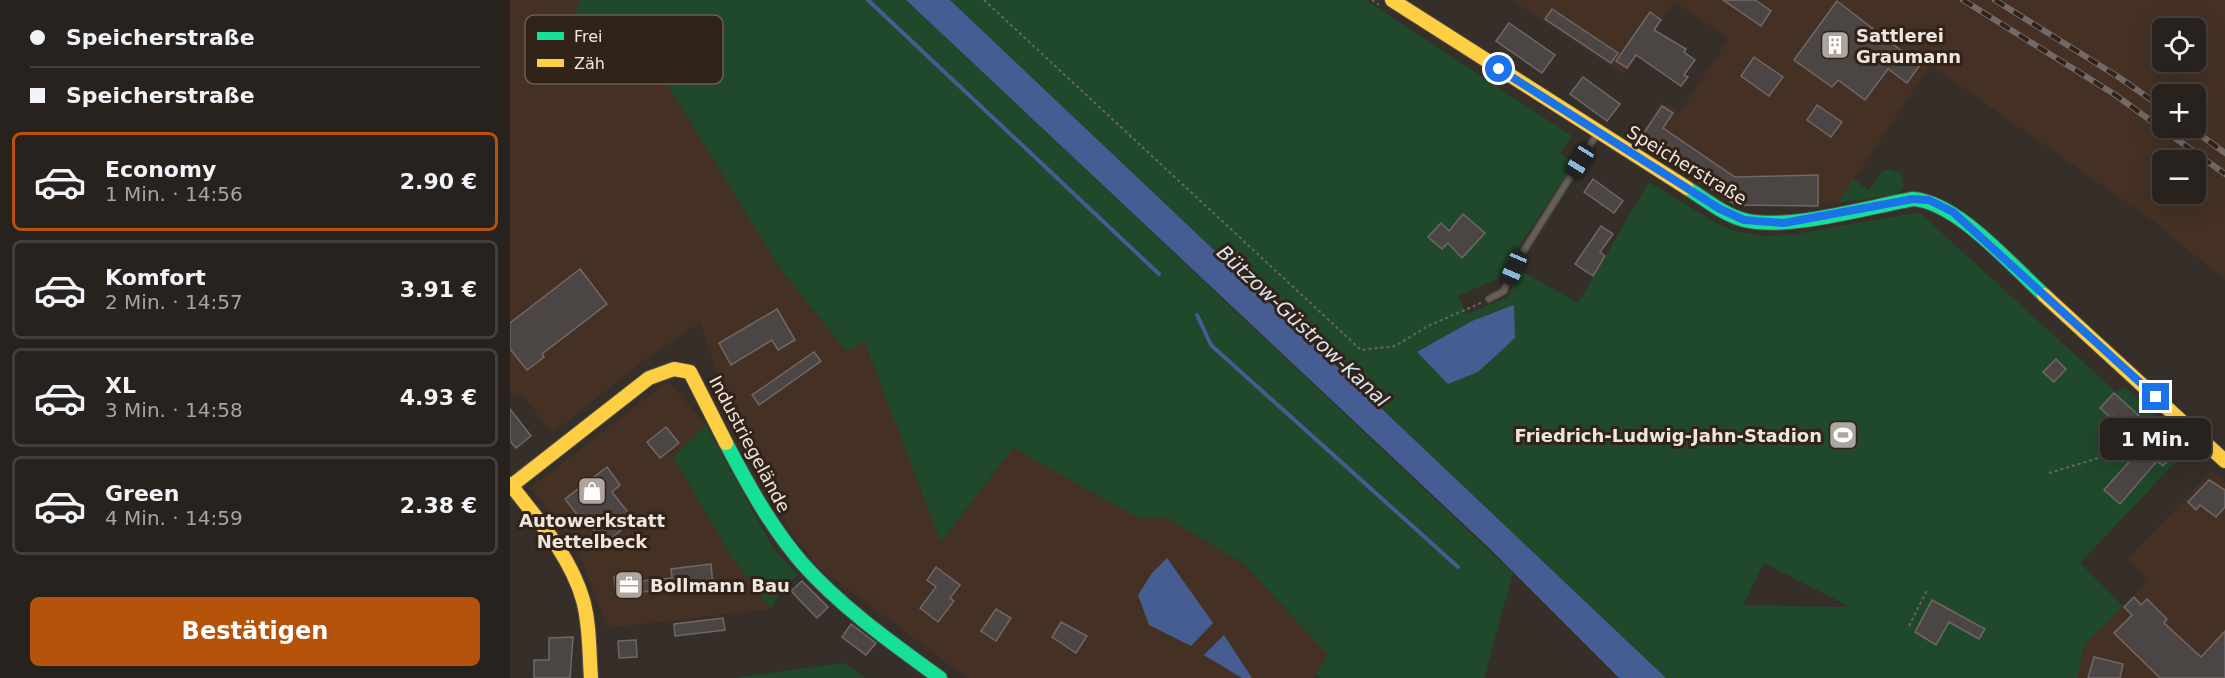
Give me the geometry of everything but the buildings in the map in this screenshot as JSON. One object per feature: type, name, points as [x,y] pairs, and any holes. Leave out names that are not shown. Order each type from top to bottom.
[{"type":"street","name":"Speicherstraße","points":[[1392,0],[1720,209],[1744,220],[1784,223],[1913,199],[1929,200],[1953,212],[2225,461]]},
{"type":"street","name":"Industriegelände","points":[[511,485],[649,378],[674,369],[690,372],[774,527],[802,563],[843,605],[940,678]]},
{"type":"street","points":[[511,485],[553,539],[576,582],[586,615],[591,678]]},
{"type":"lane","points":[[1489,299],[1504,291],[1514,268],[1598,132]]},
{"type":"path","points":[[984,0],[1360,350],[1395,346],[1428,326],[1489,299]]},
{"type":"path","points":[[2049,473],[2145,444]]},
{"type":"path","points":[[1909,626],[1927,591]]},
{"type":"shaded area","points":[[510,0],[580,0],[575,15],[525,15],[525,84],[667,84],[780,269],[847,351],[864,340],[942,541],[1013,448],[1138,518],[1167,518],[1244,564],[1328,655],[1313,678],[967,678],[818,567],[794,536],[753,464],[738,425],[733,425],[700,322],[645,360],[552,433],[525,399],[510,392]]},
{"type":"shaded area","points":[[1512,0],[2225,0],[2225,280],[2152,220],[1930,65],[1838,203],[1739,207],[1635,141],[1662,101],[1680,112],[1729,39],[1674,2],[1624,75]]},
{"type":"shaded area","points":[[668,381],[706,425],[673,457],[731,556],[771,609],[607,628],[580,556],[531,487]]},
{"type":"shaded area","points":[[2213,470],[2225,482],[2225,678],[2076,678],[2085,644],[2149,581],[2127,559]]},
{"type":"green space","points":[[580,0],[906,0],[1513,573],[1484,678],[1321,678],[1315,674],[1328,655],[1244,564],[1167,518],[1138,518],[1013,448],[941,542],[864,341],[847,352],[780,269],[667,84],[723,84],[723,15],[575,15]]},
{"type":"green space","points":[[950,0],[1366,0],[1572,136],[1560,153],[1574,163],[1498,279],[1457,296],[1468,314],[1509,296],[1518,269],[1578,303],[1649,182],[1711,220],[1735,231],[1762,236],[1790,235],[1919,212],[2116,392],[2125,387],[2190,447],[2080,563],[2123,606],[2085,644],[2077,678],[1666,678]],"holes":[[[1764,563],[1848,607],[1743,605]]]},
{"type":"green space","points":[[1890,169],[1901,173],[1904,187],[1897,194],[1838,203],[1853,179],[1869,190],[1882,171]]},
{"type":"green space","points":[[706,425],[773,548],[798,575],[782,589],[771,609],[731,556],[673,457]]},
{"type":"green space","points":[[844,663],[865,678],[733,678]]},
{"type":"water","points":[[906,0],[950,0],[1666,678],[1619,678],[1489,548]]},
{"type":"water","points":[[1514,305],[1515,338],[1478,372],[1448,384],[1417,352],[1472,321]]},
{"type":"water","points":[[1167,558],[1213,623],[1191,646],[1149,625],[1138,595],[1152,573]]},
{"type":"water","points":[[1224,635],[1252,678],[1242,678],[1204,655]]},
{"type":"waterway","points":[[868,0],[1159,274]]},
{"type":"waterway","points":[[1197,315],[1211,345],[1458,567]]},
{"type":"railway","points":[[1963,0],[2114,94],[2225,174]]},
{"type":"railway","points":[[1995,0],[2152,100]]},
{"type":"railway","points":[[2205,138],[2225,153]]},
{"type":"traffic: fast","points":[[1687,188],[1729,214],[1744,220],[1762,223],[1805,220],[1913,199],[1930,203],[1947,211],[1983,237],[2044,295]]},
{"type":"traffic: fast","points":[[726,443],[770,520],[802,563],[851,610],[940,678]]},
{"type":"traffic: slow","points":[[1392,0],[1687,188]]},
{"type":"traffic: slow","points":[[2044,295],[2225,461]]},
{"type":"traffic: slow","points":[[511,486],[649,378],[674,369],[690,372],[726,443]]},
{"type":"traffic: slow","points":[[510,484],[562,553],[577,584],[587,619],[591,678]]},
{"type":"place","name":"Sattlerei Graumann","points":[[1835,45]]},
{"type":"place","name":"Friedrich-Ludwig-Jahn-Stadion","points":[[1843,435]]},
{"type":"place","name":"Autowerkstatt Nettelbeck","points":[[592,491]]},
{"type":"place","name":"Bollmann Bau","points":[[629,585]]},
{"type":"route","points":[[1499,69],[1720,209],[1744,220],[1763,224],[1784,223],[1894,201],[1929,200],[1953,212],[1971,226],[2156,397]]},
{"type":"water label","name":"Bützow-Güstrow-Kanal","points":[[1303,326]]}]
